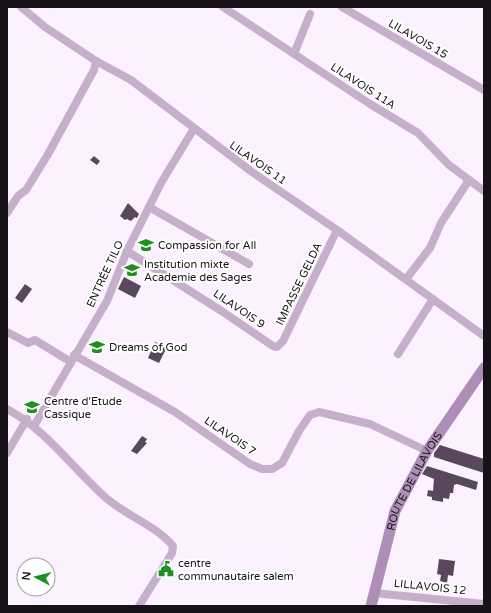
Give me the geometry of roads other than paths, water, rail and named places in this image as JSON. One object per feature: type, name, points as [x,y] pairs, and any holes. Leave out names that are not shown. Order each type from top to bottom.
[{"type":"main road","name":"ROUTE DE LILAVOIS","points":[[371,606],[395,511],[427,451],[484,368]]},
{"type":"street","name":"LILAVOIS 11","points":[[21,7],[45,27],[96,61],[131,80],[193,130],[337,230],[484,336]]},
{"type":"street","name":"LILAVOIS 11A","points":[[223,7],[370,104],[418,133],[449,165],[484,192]]},
{"type":"street","name":"LILAVOIS 15","points":[[342,7],[484,90]]},
{"type":"street","points":[[294,54],[310,14]]},
{"type":"street","points":[[7,213],[18,196],[26,190],[47,156],[94,70],[96,61]]},
{"type":"street","name":"ENTRÉE TILO","points":[[34,426],[107,301],[127,251],[149,207],[193,130]]},
{"type":"street","points":[[406,279],[430,248],[441,223],[469,180]]},
{"type":"street","points":[[149,207],[249,264]]},
{"type":"street","name":"IMPASSE GELDA","points":[[277,346],[283,341],[337,230]]},
{"type":"street","name":"LILAVOIS 9","points":[[127,251],[220,310],[273,346],[277,346]]},
{"type":"street","points":[[398,354],[433,299]]},
{"type":"street","name":"LILAVOIS 7","points":[[7,332],[28,342],[35,340],[175,412],[250,464],[262,469],[272,469],[282,463],[310,416],[319,412],[370,424],[427,451]]},
{"type":"street","points":[[7,409],[34,426],[107,498],[164,536],[173,546],[172,554],[139,606]]},
{"type":"street","points":[[7,453],[26,420]]},
{"type":"street","name":"LILLAVOIS 12","points":[[374,593],[484,604]]},
{"type":"place","name":"Compassion for All","points":[[146,245]]},
{"type":"place","name":"Institution mixte Academie des Sages","points":[[132,270]]},
{"type":"place","name":"Dreams of God","points":[[97,347]]},
{"type":"place","name":"Centre d'Etude Cassique","points":[[32,407]]},
{"type":"place","name":"centre communautaire salem","points":[[166,569]]}]
